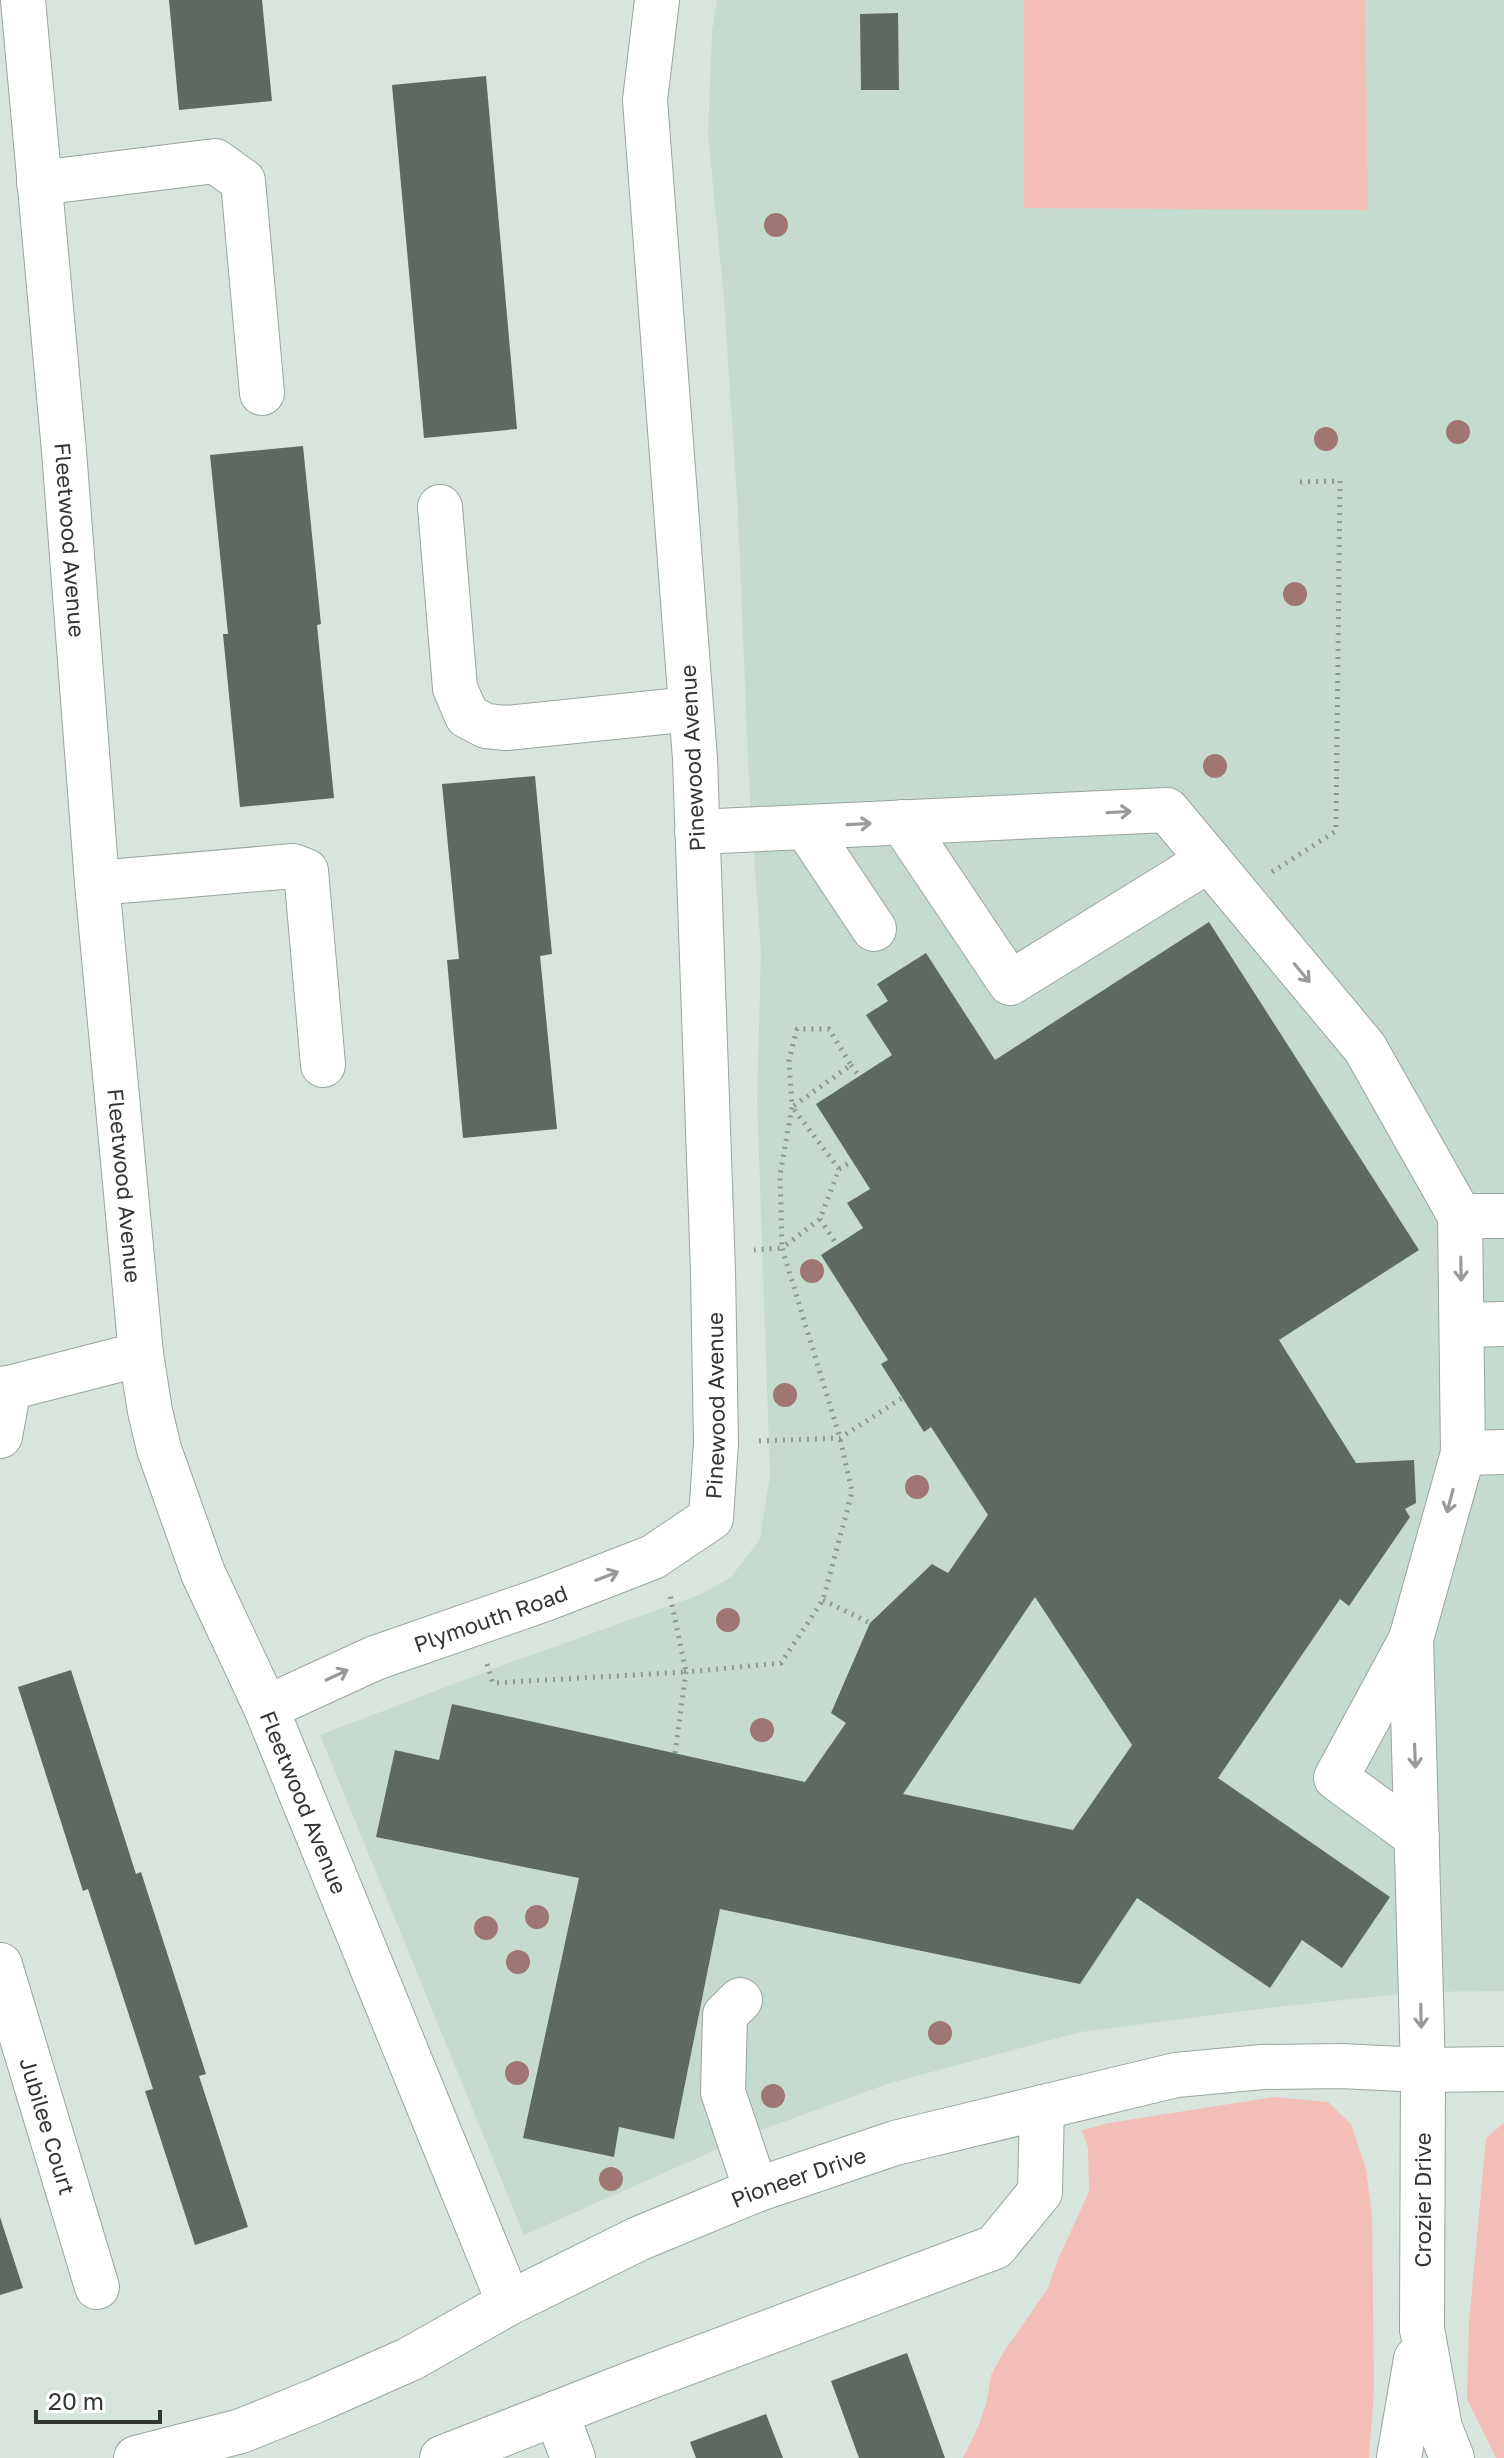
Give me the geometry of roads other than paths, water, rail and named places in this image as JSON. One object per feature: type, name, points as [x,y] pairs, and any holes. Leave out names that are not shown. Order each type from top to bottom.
[{"type":"street","name":"Fleetwood Avenue","points":[[23,0],[64,451],[97,883],[141,1354],[153,1424],[203,1573],[266,1708],[509,2303]]},
{"type":"street","name":"Pinewood Avenue","points":[[657,0],[645,100],[691,709],[697,832],[713,1271],[716,1443],[711,1518]]},
{"type":"street","points":[[39,183],[215,161],[243,181],[262,393]]},
{"type":"street","points":[[440,507],[455,688],[467,716],[486,726],[506,728],[691,709]]},
{"type":"street","points":[[697,832],[1167,810],[1365,1048],[1460,1216],[1483,1325],[1484,1452],[1411,1639],[1336,1778],[1417,1837]]},
{"type":"street","points":[[902,822],[1010,983],[1209,860]]},
{"type":"street","points":[[806,827],[874,929]]},
{"type":"street","points":[[97,883],[293,866],[306,871],[323,1065]]},
{"type":"street","points":[[1460,1216],[1504,1216]]},
{"type":"street","points":[[0,1436],[5,1388],[141,1354]]},
{"type":"street","name":"Plymouth Road","points":[[266,1708],[375,1658],[603,1578],[653,1557],[711,1518]]},
{"type":"street","name":"Crozier Drive","points":[[1411,1639],[1423,2070],[1422,2329]]},
{"type":"street","name":"Jubilee Court","points":[[0,1965],[97,2287]]},
{"type":"street","points":[[740,2000],[725,2015],[723,2092],[756,2190]]},
{"type":"street","name":"Pioneer Drive","points":[[136,2458],[241,2431],[315,2401],[410,2359],[509,2303],[638,2239],[756,2190],[895,2143],[1176,2075],[1262,2067],[1504,2069]]},
{"type":"street","points":[[442,2458],[995,2247],[1040,2192],[1042,2107]]},
{"type":"street","points":[[1399,2458],[1422,2329]]},
{"type":"street","points":[[1422,2329],[1440,2428],[1452,2458]]},
{"type":"street","points":[[556,2413],[573,2458]]}]
